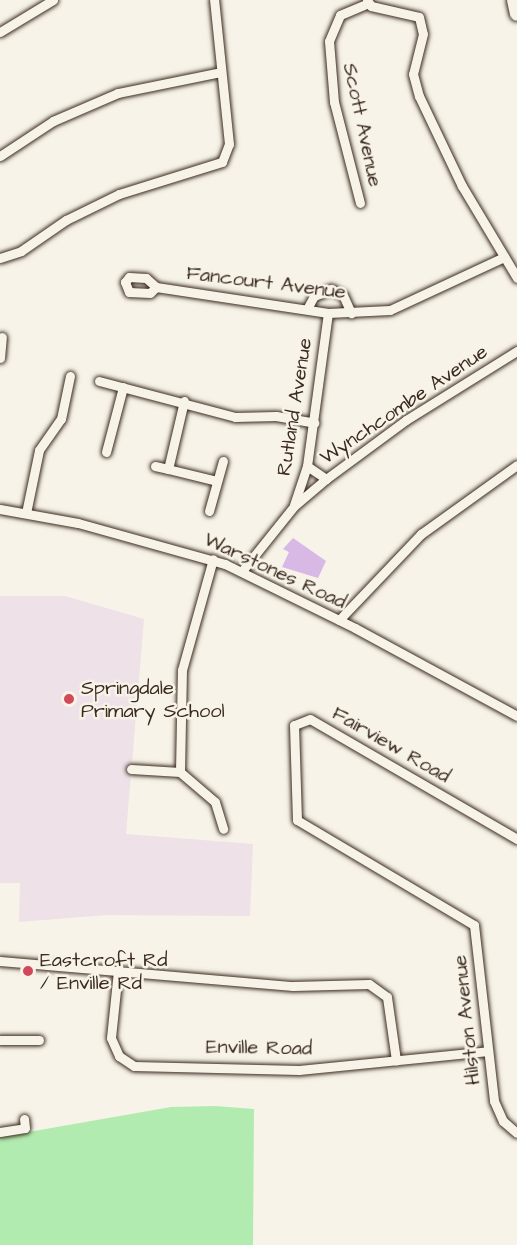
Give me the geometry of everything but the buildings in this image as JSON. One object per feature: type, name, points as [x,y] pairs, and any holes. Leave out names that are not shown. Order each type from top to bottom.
[{"type":"highway","points":[[514,0],[517,15]]},
{"type":"street","points":[[0,32],[53,0]]},
{"type":"street","points":[[0,258],[120,194],[219,165],[229,144],[214,0]]},
{"type":"street","points":[[367,2],[420,17],[423,34],[414,82],[462,186],[517,278]]},
{"type":"street","name":"Scott Avenue","points":[[360,204],[334,102],[329,41],[340,15],[367,2]]},
{"type":"street","points":[[0,156],[53,121],[118,93],[221,72]]},
{"type":"street","name":"Fancourt Avenue","points":[[156,287],[328,313],[390,310],[504,257]]},
{"type":"street","points":[[307,309],[314,296],[331,289],[343,295],[351,313]]},
{"type":"street","name":"Rutland Avenue","points":[[294,506],[307,466],[328,313]]},
{"type":"street","points":[[0,358],[2,337]]},
{"type":"street","name":"Wynchcombe Avenue","points":[[242,571],[294,506],[326,479],[406,420],[517,351]]},
{"type":"street","points":[[26,513],[39,450],[61,419],[70,375]]},
{"type":"street","points":[[99,381],[184,401],[235,417],[276,416],[314,423]]},
{"type":"street","points":[[106,452],[123,387]]},
{"type":"street","points":[[168,469],[184,401]]},
{"type":"street","points":[[209,511],[223,461]]},
{"type":"street","points":[[339,620],[357,596],[421,534],[517,465]]},
{"type":"street","points":[[155,466],[217,482]]},
{"type":"street","points":[[307,466],[326,479]]},
{"type":"street","name":"Warstones Road","points":[[0,509],[26,513],[213,560],[242,571],[339,620],[517,716]]},
{"type":"street","points":[[180,772],[182,669],[213,560]]},
{"type":"street","name":"Fairview Road","points":[[475,929],[471,921],[297,820],[294,725],[310,719],[517,839]]},
{"type":"street","points":[[131,769],[180,772],[211,797],[215,813],[223,829]]},
{"type":"street","name":"Hilston Avenue","points":[[475,929],[488,1051],[498,1113],[517,1133]]},
{"type":"street","points":[[0,960],[293,986],[369,984],[387,997],[396,1060]]},
{"type":"street","name":"Enville Road","points":[[118,971],[111,1038],[120,1056],[134,1065],[298,1070],[488,1051]]},
{"type":"street","points":[[0,1040],[39,1040]]},
{"type":"street","points":[[0,1132],[25,1128],[24,1119]]},
{"type":"shaded area","name":"Springdale Primary School","points":[[0,596],[65,596],[144,619],[126,834],[253,844],[250,916],[107,915],[19,922],[20,883],[0,883]]},
{"type":"green space","points":[[215,1106],[254,1109],[253,1245],[0,1245],[0,1137],[171,1107]]},
{"type":"place","name":"Springdale Primary School","points":[[69,699]]},
{"type":"place","name":"Eastcroft Rd / Enville Rd","points":[[28,971]]}]
